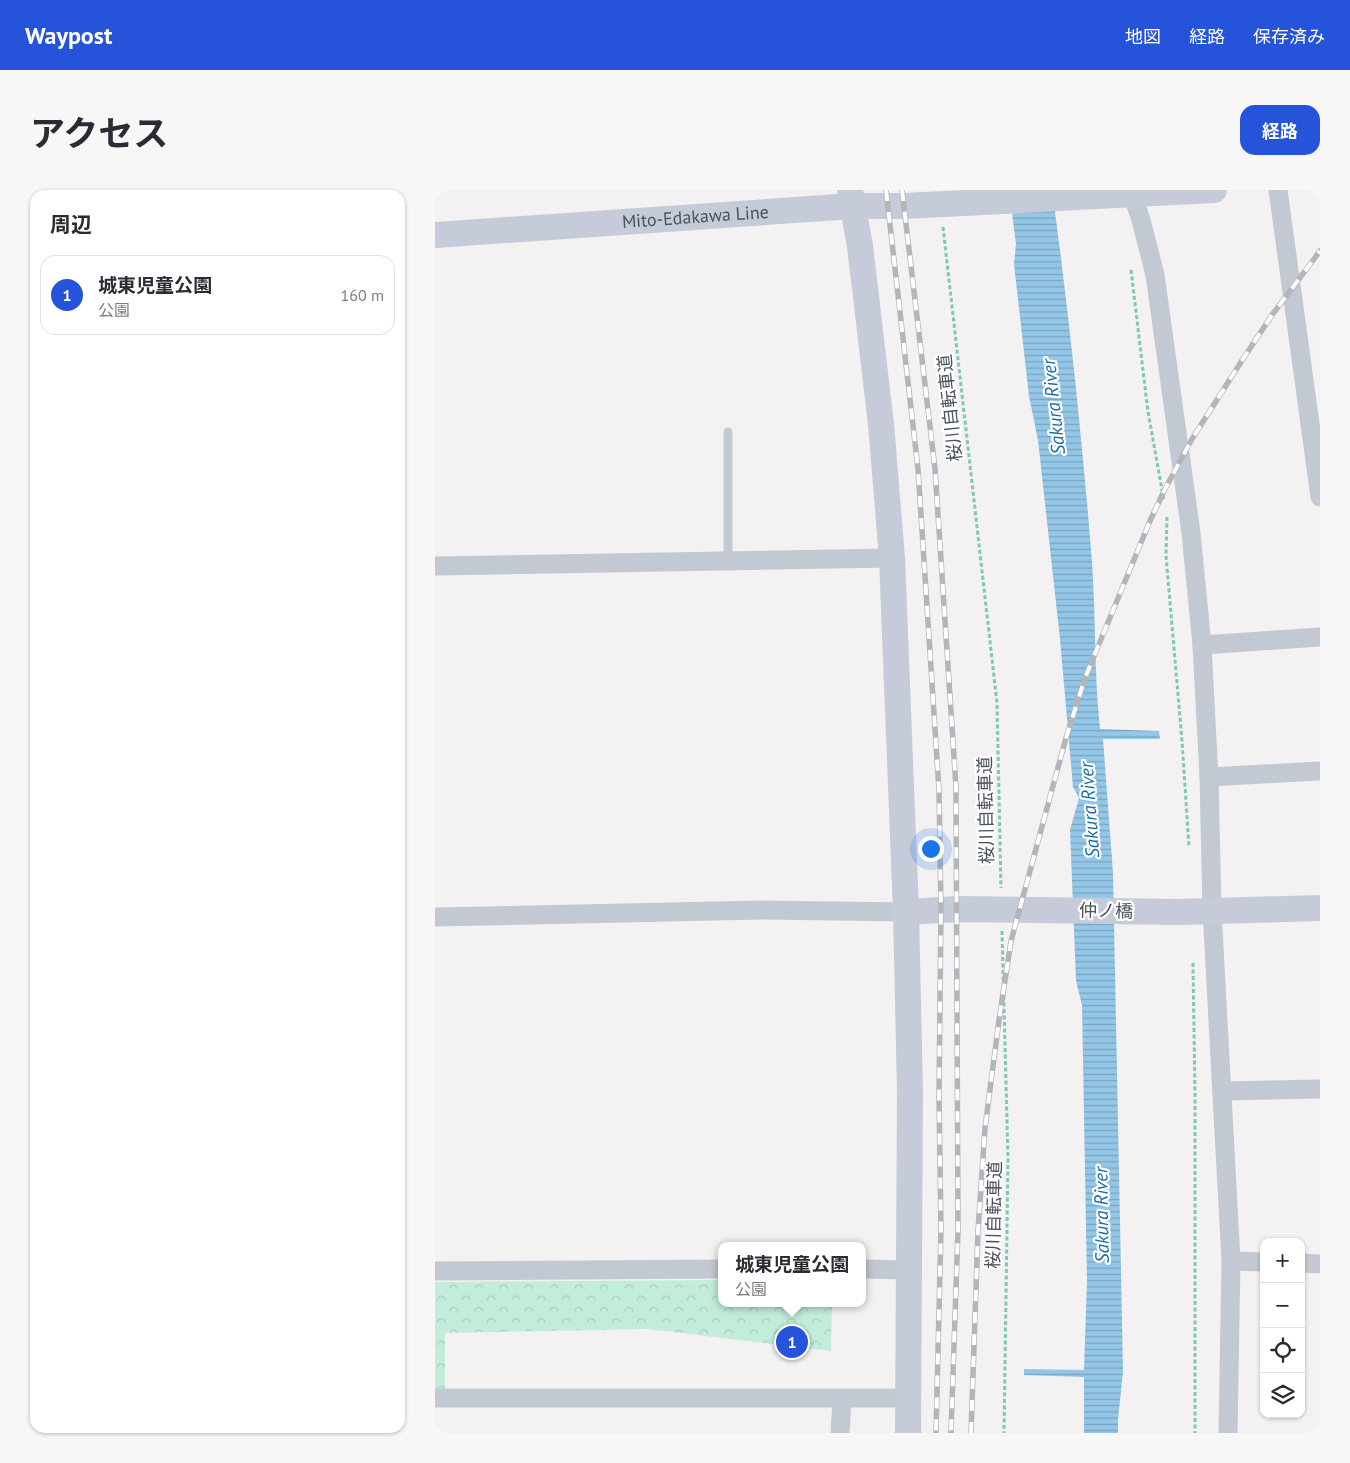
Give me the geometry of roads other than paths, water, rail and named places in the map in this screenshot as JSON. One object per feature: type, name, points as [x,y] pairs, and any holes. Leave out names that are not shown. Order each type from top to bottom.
[{"type":"street","points":[[1214,190],[1126,194],[1141,220],[1155,276],[1191,533],[1202,646],[1209,777],[1212,910],[1231,1262],[1228,1433]]},
{"type":"street","points":[[1278,190],[1320,497]]},
{"type":"street","name":"Mito-Edakawa Line","points":[[435,236],[852,198],[889,207],[1126,194]]},
{"type":"street","points":[[852,198],[860,246],[881,424],[892,558],[906,912],[910,1092],[909,1433]]},
{"type":"street","points":[[435,566],[892,558]]},
{"type":"street","points":[[1202,646],[1320,638]]},
{"type":"street","points":[[1209,777],[1320,771]]},
{"type":"street","name":"仲ノ橋","points":[[906,912],[957,909],[1180,912],[1320,908]]},
{"type":"street","points":[[435,917],[761,910],[906,912]]},
{"type":"street","points":[[1222,1090],[1320,1089]]},
{"type":"street","points":[[1231,1262],[1260,1262]]},
{"type":"street","points":[[1305,1263],[1320,1264]]},
{"type":"street","points":[[435,1270],[718,1269]]},
{"type":"street","points":[[866,1270],[909,1270]]},
{"type":"street","points":[[435,1398],[909,1398]]},
{"type":"street","points":[[840,1433],[842,1399]]},
{"type":"lane","points":[[727,432],[728,561]]},
{"type":"water","name":"Sakura River","points":[[1009,190],[1052,190],[1069,329],[1088,515],[1100,729],[1159,731],[1160,739],[1103,739],[1113,873],[1123,1372],[1118,1433],[1084,1433],[1084,1377],[1024,1375],[1024,1369],[1084,1370],[1087,1280],[1082,1005],[1076,981],[1070,830],[1079,798],[1073,787],[1060,639],[1038,440],[1029,396],[1014,264],[1016,244]]},
{"type":"railway","points":[[886,190],[918,469],[939,790],[941,1230],[936,1433]]},
{"type":"railway","points":[[902,190],[935,469],[956,787],[958,1230],[951,1433]]},
{"type":"railway","points":[[971,1433],[978,1231],[985,1128],[999,1020],[1011,941],[1066,738],[1085,678],[1165,489],[1192,439],[1241,362],[1272,315],[1320,251]]},
{"type":"place","name":"城東児童公園","points":[[792,1342]]}]
